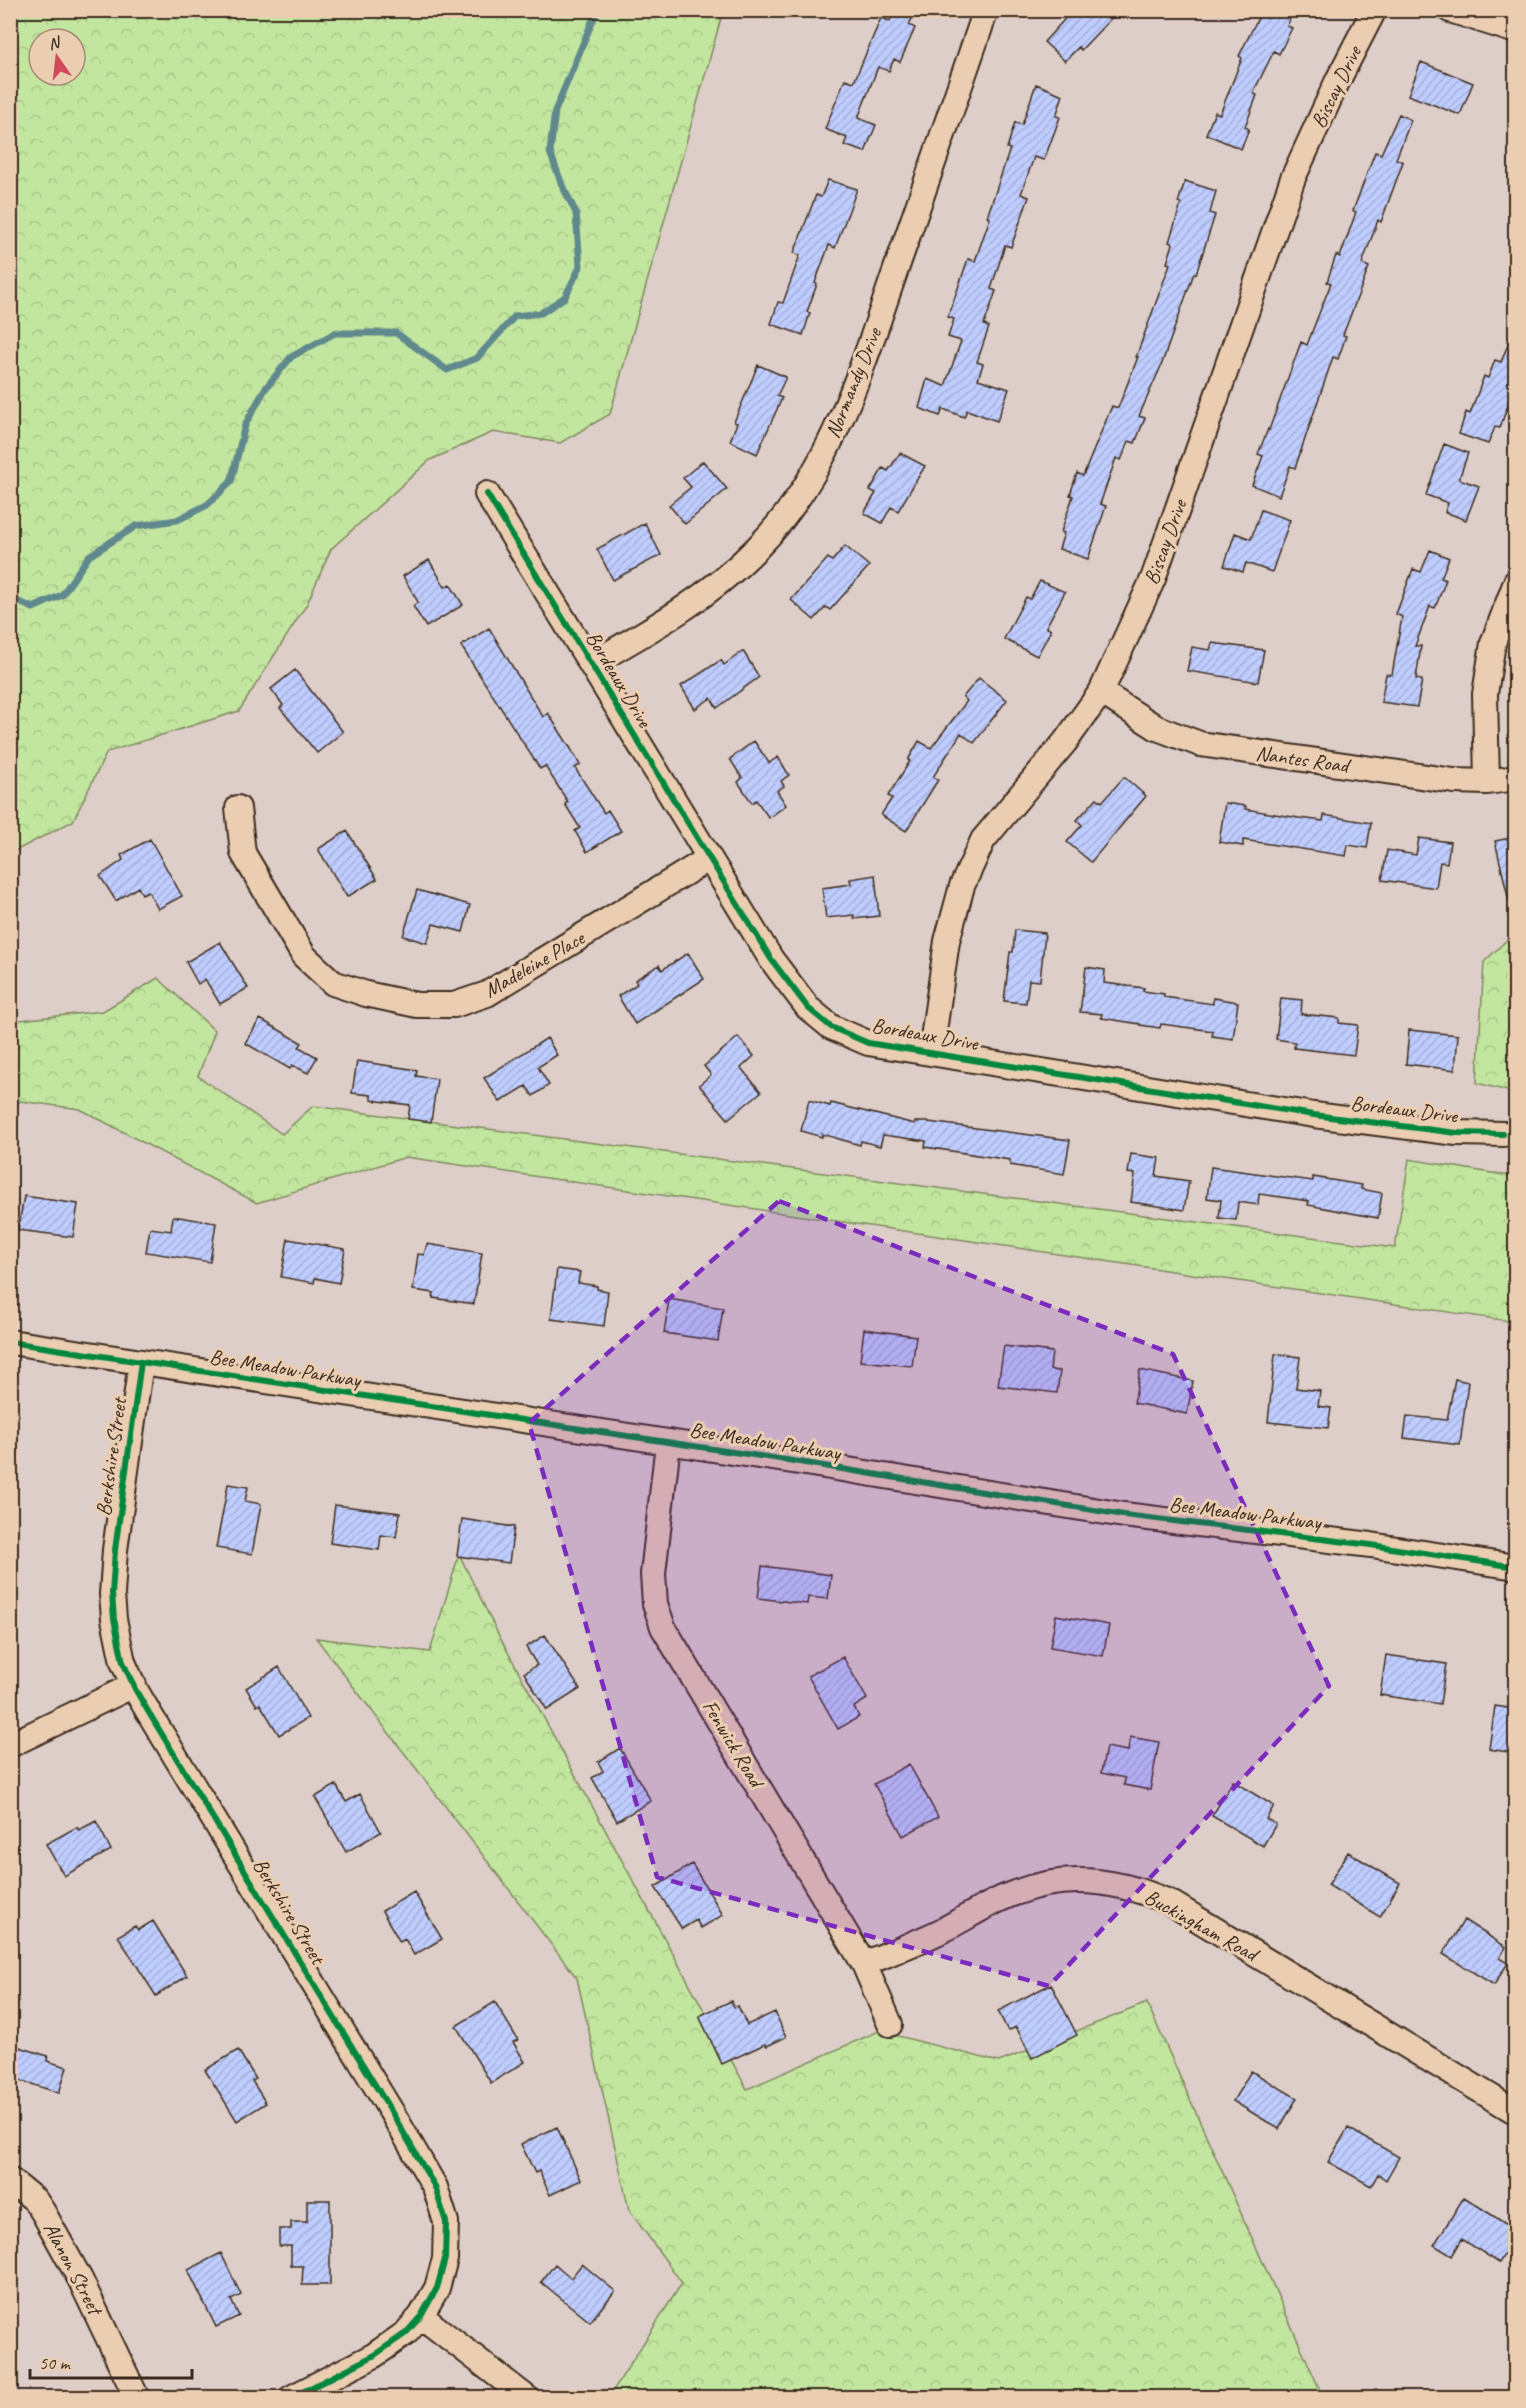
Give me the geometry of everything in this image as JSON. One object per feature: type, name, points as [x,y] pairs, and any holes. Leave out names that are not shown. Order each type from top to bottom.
[{"type":"street","name":"Normandy Drive","points":[[591,664],[672,618],[717,586],[760,546],[821,462],[840,423],[858,377],[986,10]]},
{"type":"street","name":"Biscay Drive","points":[[931,1052],[946,940],[962,886],[983,840],[1065,742],[1101,692],[1153,579],[1293,178],[1338,80],[1374,10]]},
{"type":"street","points":[[1449,10],[1515,31]]},
{"type":"street","name":"Bordeaux Drive","points":[[487,494],[771,959],[808,1008],[831,1028],[868,1043],[1314,1116],[1457,1133],[1503,1134]]},
{"type":"street","points":[[1487,782],[1485,694],[1493,643],[1515,582]]},
{"type":"street","name":"Nantes Road","points":[[1101,692],[1157,728],[1200,744],[1454,781],[1487,782],[1515,778]]},
{"type":"street","name":"Madeleine Place","points":[[238,808],[243,853],[304,956],[333,983],[366,994],[417,1005],[454,1005],[487,994],[708,859]]},
{"type":"street","name":"Bee Meadow Parkway","points":[[10,1342],[1124,1515],[1371,1545],[1515,1567]]},
{"type":"street","name":"Berkshire Street","points":[[141,1362],[112,1581],[117,1637],[123,1662],[149,1713],[435,2187],[446,2222],[447,2245],[437,2288],[421,2316],[406,2333],[373,2356],[291,2397]]},
{"type":"street","name":"Fenwick Road","points":[[668,1443],[653,1574],[655,1604],[663,1627],[864,1964],[890,2024]]},
{"type":"street","points":[[10,1745],[134,1685]]},
{"type":"street","name":"Buckingham Road","points":[[864,1964],[940,1931],[1013,1893],[1046,1883],[1090,1880],[1120,1884],[1171,1903],[1515,2112]]},
{"type":"street","name":"Alanon Street","points":[[10,2180],[35,2200],[44,2212],[85,2289],[137,2397]]},
{"type":"street","points":[[421,2316],[527,2397]]},
{"type":"highlighted area","points":[[779,1201],[1173,1354],[1329,1686],[1049,1986],[657,1877],[529,1423]]},
{"type":"green space","points":[[11,10],[723,11],[610,414],[560,443],[493,432],[430,460],[331,549],[307,604],[239,711],[107,752],[73,821],[11,853]]},
{"type":"green space","points":[[1515,932],[1515,1093],[1477,1083],[1484,962]]},
{"type":"green space","points":[[158,978],[215,1031],[198,1076],[282,1134],[313,1106],[1395,1248],[1409,1159],[1515,1177],[1515,1322],[406,1157],[257,1203],[80,1109],[20,1101],[11,1112],[11,1021],[103,1011]]},
{"type":"green space","points":[[459,1554],[498,1634],[747,2089],[879,2031],[999,2062],[1147,2003],[1323,2397],[609,2397],[682,2283],[629,2210],[577,1978],[316,1638],[430,1652]]},
{"type":"building","points":[[894,10],[916,10],[909,25],[915,28],[900,62],[894,59],[889,71],[878,67],[858,118],[876,125],[865,152],[844,145],[847,138],[825,129],[845,79],[854,82],[881,18],[890,21]]},
{"type":"building","points":[[1073,10],[1119,10],[1081,50],[1079,47],[1065,61],[1044,42]]},
{"type":"building","points":[[1272,10],[1294,10],[1287,26],[1292,28],[1279,54],[1274,51],[1253,93],[1257,95],[1245,127],[1249,129],[1241,149],[1206,134],[1215,112],[1220,114],[1242,58],[1239,56],[1260,14],[1268,18]]},
{"type":"building","points":[[1421,62],[1473,83],[1460,115],[1408,95]]},
{"type":"building","points":[[1036,84],[1063,95],[1056,116],[1060,117],[1044,160],[1034,157],[1021,194],[1029,197],[1011,247],[1005,245],[991,289],[996,291],[984,325],[989,327],[977,362],[983,364],[978,379],[1009,389],[997,421],[967,410],[964,417],[943,409],[940,416],[919,408],[927,379],[945,386],[961,341],[948,337],[954,319],[948,317],[968,259],[975,261],[990,218],[987,217],[1010,149],[1007,148],[1015,122],[1022,125]]},
{"type":"building","points":[[1399,114],[1411,120],[1396,159],[1403,162],[1381,222],[1378,220],[1362,264],[1369,267],[1343,335],[1346,336],[1338,359],[1333,357],[1295,468],[1290,466],[1279,496],[1252,485],[1263,456],[1258,454],[1301,342],[1307,345],[1331,283],[1327,282],[1336,255],[1340,257],[1356,212],[1353,211],[1375,152],[1381,154]]},
{"type":"building","points":[[828,180],[857,189],[835,248],[829,245],[815,283],[817,284],[807,312],[810,313],[803,335],[771,324],[778,302],[783,303],[800,255],[794,253],[816,195],[821,197]]},
{"type":"building","points":[[1185,181],[1216,191],[1210,213],[1215,215],[1196,274],[1194,273],[1161,366],[1139,416],[1145,418],[1135,443],[1129,441],[1121,460],[1116,458],[1100,504],[1106,506],[1088,559],[1059,549],[1064,533],[1061,532],[1073,496],[1070,495],[1077,473],[1083,476],[1112,406],[1118,408],[1138,357],[1136,357],[1170,264],[1167,263],[1173,244],[1169,242],[1181,204],[1178,203]]},
{"type":"building","points":[[1514,329],[1515,384],[1500,428],[1495,427],[1488,444],[1459,434],[1466,412],[1470,414],[1484,376],[1488,378],[1495,360],[1501,362]]},
{"type":"building","points":[[758,365],[786,377],[777,396],[782,398],[757,454],[730,441],[737,423],[734,422]]},
{"type":"building","points":[[1444,444],[1468,453],[1459,479],[1479,486],[1466,520],[1445,512],[1448,503],[1426,495]]},
{"type":"building","points":[[900,453],[925,466],[898,511],[891,507],[882,523],[864,513],[876,493],[870,490],[883,468],[888,471]]},
{"type":"building","points":[[703,461],[727,489],[685,524],[669,505],[691,487],[683,478]]},
{"type":"building","points":[[1261,510],[1290,520],[1272,572],[1246,563],[1243,572],[1224,566],[1235,533],[1251,539]]},
{"type":"building","points":[[645,523],[661,555],[613,580],[597,549]]},
{"type":"building","points":[[845,546],[869,566],[830,610],[826,607],[814,620],[791,600],[828,558],[832,561]]},
{"type":"building","points":[[1430,550],[1449,558],[1441,578],[1446,580],[1435,608],[1430,606],[1415,646],[1421,646],[1416,679],[1422,680],[1417,707],[1381,702],[1386,674],[1392,675],[1402,617],[1396,614],[1413,569],[1421,572]]},
{"type":"building","points":[[429,560],[445,587],[450,584],[463,605],[426,627],[413,606],[418,602],[403,576]]},
{"type":"building","points":[[1040,581],[1065,592],[1046,627],[1051,630],[1037,656],[1004,639],[1026,597],[1030,599]]},
{"type":"building","points":[[489,628],[543,717],[548,713],[571,749],[580,765],[575,768],[604,813],[608,810],[621,831],[587,852],[575,831],[580,828],[565,804],[568,802],[545,766],[540,769],[461,646]]},
{"type":"building","points":[[1212,643],[1264,650],[1258,682],[1187,671],[1192,647],[1210,650]]},
{"type":"building","points":[[743,651],[759,677],[717,708],[711,698],[695,709],[681,686],[721,660],[724,665]]},
{"type":"building","points":[[295,670],[343,732],[317,753],[280,708],[283,705],[271,689]]},
{"type":"building","points":[[979,678],[1007,700],[974,743],[961,733],[933,777],[938,780],[906,831],[881,815],[892,798],[888,796],[910,761],[908,760],[919,741],[931,748],[967,701],[963,697]]},
{"type":"building","points":[[754,741],[769,763],[778,757],[789,775],[781,781],[784,786],[777,791],[786,805],[769,818],[756,800],[752,803],[738,782],[742,778],[730,759]]},
{"type":"building","points":[[1124,777],[1146,796],[1091,862],[1067,842],[1082,825],[1077,820],[1097,798],[1102,802]]},
{"type":"building","points":[[1225,803],[1246,806],[1245,809],[1299,818],[1323,821],[1324,815],[1371,823],[1367,848],[1348,845],[1346,856],[1243,840],[1243,846],[1219,842]]},
{"type":"building","points":[[347,831],[377,879],[347,897],[318,849]]},
{"type":"building","points":[[1515,837],[1515,900],[1509,901],[1495,841]]},
{"type":"building","points":[[1419,838],[1450,842],[1447,863],[1440,862],[1436,888],[1382,880],[1387,850],[1416,855]]},
{"type":"building","points":[[150,839],[182,896],[158,909],[148,891],[142,894],[138,887],[116,901],[100,876],[123,860],[121,855]]},
{"type":"building","points":[[875,875],[879,916],[854,919],[854,915],[826,918],[822,888],[851,884],[850,879]]},
{"type":"building","points":[[417,890],[470,905],[463,932],[433,924],[427,943],[403,936]]},
{"type":"building","points":[[1015,930],[1045,933],[1040,981],[1029,980],[1026,1003],[1004,1001]]},
{"type":"building","points":[[220,942],[248,988],[220,1004],[205,979],[198,984],[186,962]]},
{"type":"building","points":[[688,953],[704,979],[635,1024],[618,996],[637,984],[635,980],[659,965],[662,970]]},
{"type":"building","points":[[1086,967],[1105,970],[1104,983],[1144,988],[1143,991],[1164,994],[1164,997],[1213,1004],[1213,998],[1238,1002],[1233,1039],[1212,1036],[1213,1031],[1161,1024],[1160,1028],[1101,1018],[1102,1014],[1080,1012]]},
{"type":"building","points":[[1281,998],[1302,1000],[1301,1014],[1339,1018],[1339,1023],[1358,1025],[1354,1055],[1294,1048],[1295,1042],[1276,1039]]},
{"type":"building","points":[[260,1019],[302,1043],[299,1047],[317,1057],[308,1073],[292,1065],[290,1069],[245,1043]]},
{"type":"building","points":[[1409,1030],[1458,1035],[1455,1070],[1406,1064]]},
{"type":"building","points":[[738,1037],[754,1056],[741,1068],[761,1092],[728,1119],[699,1085],[711,1075],[704,1066]]},
{"type":"building","points":[[547,1038],[557,1055],[538,1067],[549,1085],[533,1096],[526,1086],[500,1102],[484,1078]]},
{"type":"building","points":[[357,1061],[417,1070],[416,1076],[437,1079],[431,1122],[408,1119],[410,1105],[371,1100],[371,1095],[352,1093]]},
{"type":"building","points":[[809,1100],[830,1106],[831,1103],[915,1124],[915,1122],[928,1122],[1070,1140],[1064,1174],[1010,1165],[1010,1160],[925,1147],[926,1141],[883,1135],[880,1146],[861,1141],[860,1145],[822,1134],[822,1137],[801,1131]]},
{"type":"building","points":[[1131,1154],[1159,1158],[1156,1176],[1189,1181],[1184,1210],[1131,1202],[1135,1174],[1128,1173]]},
{"type":"building","points":[[1211,1167],[1313,1181],[1313,1177],[1362,1185],[1361,1189],[1382,1193],[1378,1218],[1308,1205],[1309,1201],[1259,1194],[1258,1205],[1238,1202],[1236,1220],[1219,1218],[1221,1200],[1207,1198]]},
{"type":"building","points":[[24,1196],[78,1204],[73,1237],[18,1230]]},
{"type":"building","points":[[173,1216],[216,1223],[210,1262],[146,1252],[150,1228],[171,1231]]},
{"type":"building","points":[[288,1239],[345,1249],[339,1283],[315,1278],[314,1283],[281,1277]]},
{"type":"building","points":[[427,1244],[482,1253],[474,1304],[433,1298],[434,1293],[413,1290],[418,1254],[424,1255]]},
{"type":"building","points":[[557,1269],[580,1272],[578,1283],[597,1286],[597,1289],[608,1291],[604,1326],[551,1319]]},
{"type":"building","points":[[669,1299],[723,1308],[718,1341],[664,1333]]},
{"type":"building","points":[[864,1329],[916,1336],[912,1366],[860,1361]]},
{"type":"building","points":[[1004,1346],[1052,1352],[1050,1370],[1060,1371],[1057,1393],[998,1386]]},
{"type":"building","points":[[1275,1354],[1300,1357],[1296,1388],[1320,1391],[1318,1406],[1331,1408],[1328,1428],[1268,1422]]},
{"type":"building","points":[[1140,1370],[1193,1381],[1187,1414],[1134,1403]]},
{"type":"building","points":[[1455,1379],[1468,1382],[1460,1445],[1404,1438],[1407,1416],[1447,1420]]},
{"type":"building","points":[[228,1484],[248,1487],[245,1501],[261,1504],[252,1554],[216,1548]]},
{"type":"building","points":[[335,1505],[400,1513],[396,1537],[381,1535],[379,1550],[330,1543]]},
{"type":"building","points":[[462,1519],[514,1527],[509,1563],[457,1556]]},
{"type":"building","points":[[762,1566],[831,1575],[828,1599],[808,1597],[807,1604],[758,1598]]},
{"type":"building","points":[[1056,1615],[1109,1625],[1103,1656],[1050,1647]]},
{"type":"building","points":[[545,1635],[580,1689],[547,1710],[524,1673],[537,1665],[526,1647]]},
{"type":"building","points":[[1386,1655],[1446,1664],[1440,1704],[1380,1695]]},
{"type":"building","points":[[843,1657],[867,1699],[854,1707],[859,1717],[838,1729],[808,1676]]},
{"type":"building","points":[[279,1667],[308,1718],[279,1735],[260,1704],[257,1706],[246,1688]]},
{"type":"building","points":[[1495,1706],[1515,1709],[1515,1753],[1489,1749]]},
{"type":"building","points":[[1130,1737],[1159,1742],[1150,1790],[1124,1785],[1125,1778],[1101,1773],[1106,1747],[1128,1751]]},
{"type":"building","points":[[620,1748],[651,1801],[617,1821],[592,1778],[603,1771],[598,1762]]},
{"type":"building","points":[[909,1764],[938,1817],[903,1836],[874,1784]]},
{"type":"building","points":[[1233,1781],[1274,1806],[1266,1819],[1276,1824],[1263,1846],[1212,1816]]},
{"type":"building","points":[[336,1785],[346,1802],[360,1794],[381,1832],[346,1852],[315,1797]]},
{"type":"building","points":[[96,1821],[111,1850],[64,1876],[46,1844],[77,1827],[79,1830]]},
{"type":"building","points":[[1348,1852],[1400,1883],[1380,1917],[1328,1885]]},
{"type":"building","points":[[692,1864],[723,1915],[701,1928],[696,1920],[682,1929],[655,1887]]},
{"type":"building","points":[[414,1892],[442,1939],[414,1955],[405,1939],[400,1942],[382,1911]]},
{"type":"building","points":[[1464,1920],[1506,1947],[1500,1957],[1508,1963],[1494,1985],[1443,1954]]},
{"type":"building","points":[[153,1921],[187,1976],[156,1996],[118,1936],[135,1926],[138,1930]]},
{"type":"building","points":[[1051,1984],[1077,2035],[1032,2058],[1016,2027],[1008,2031],[998,2011]]},
{"type":"building","points":[[731,2001],[734,2007],[738,2006],[747,2025],[775,2012],[786,2037],[722,2064],[699,2016]]},
{"type":"building","points":[[495,2002],[518,2040],[513,2042],[525,2062],[491,2083],[456,2026]]},
{"type":"building","points":[[10,2044],[48,2056],[47,2061],[67,2067],[59,2093],[10,2077]]},
{"type":"building","points":[[238,2050],[256,2079],[252,2081],[266,2103],[237,2121],[205,2070]]},
{"type":"building","points":[[1251,2071],[1297,2098],[1279,2129],[1233,2101]]},
{"type":"building","points":[[557,2127],[581,2180],[550,2195],[539,2171],[535,2173],[521,2144]]},
{"type":"building","points":[[1348,2128],[1399,2157],[1386,2180],[1378,2174],[1371,2186],[1328,2162]]},
{"type":"building","points":[[1464,2197],[1515,2230],[1515,2237],[1499,2263],[1462,2239],[1452,2256],[1434,2245]]},
{"type":"building","points":[[307,2200],[330,2200],[330,2285],[302,2285],[303,2266],[291,2266],[291,2246],[279,2246],[279,2229],[291,2229],[291,2222],[307,2222]]},
{"type":"building","points":[[221,2253],[241,2295],[231,2300],[239,2316],[216,2327],[188,2270]]},
{"type":"building","points":[[555,2264],[571,2278],[582,2264],[615,2291],[590,2322],[541,2282]]},
{"type":"waterway","points":[[10,598],[33,608],[62,595],[89,556],[136,526],[177,520],[207,505],[231,482],[245,425],[265,389],[291,357],[335,333],[396,333],[447,370],[477,358],[515,316],[541,313],[565,297],[580,267],[576,213],[562,185],[550,152],[555,111],[597,10]]},
{"type":"cycle path","points":[[487,494],[771,959],[808,1008],[831,1027],[868,1043],[1314,1115],[1457,1133],[1503,1134]]},
{"type":"cycle path","points":[[10,1342],[799,1462],[1124,1515],[1371,1545],[1516,1567]]},
{"type":"cycle path","points":[[141,1362],[115,1550],[112,1594],[114,1619],[123,1662],[149,1713],[435,2187],[446,2222],[445,2259],[437,2288],[421,2316],[406,2333],[373,2356],[291,2398]]}]
